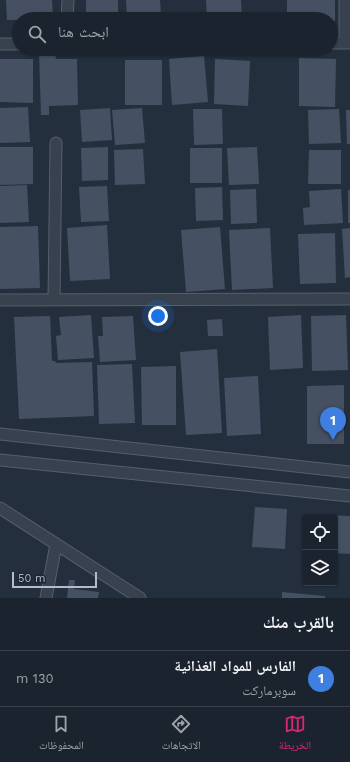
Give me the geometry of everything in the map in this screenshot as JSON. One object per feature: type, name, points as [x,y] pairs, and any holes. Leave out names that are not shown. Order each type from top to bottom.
[{"type":"street","points":[[67,12],[68,0]]},
{"type":"street","points":[[345,0],[348,43]]},
{"type":"street","points":[[0,44],[12,44]]},
{"type":"street","points":[[54,300],[56,143]]},
{"type":"street","points":[[0,300],[350,299]]},
{"type":"street","points":[[0,434],[350,472]]},
{"type":"street","points":[[0,460],[350,496]]},
{"type":"street","points":[[0,508],[140,598]]},
{"type":"street","points":[[46,598],[56,544]]},
{"type":"building","points":[[6,0],[52,0],[53,12],[12,12],[12,20],[7,20]]},
{"type":"building","points":[[86,0],[118,0],[118,12],[86,12]]},
{"type":"building","points":[[126,0],[160,0],[161,12],[127,12]]},
{"type":"building","points":[[206,0],[241,0],[242,12],[207,12]]},
{"type":"building","points":[[287,0],[335,0],[335,12],[287,12]]},
{"type":"building","points":[[39,56],[56,56],[56,59],[77,59],[78,105],[49,106],[49,115],[41,115]]},
{"type":"building","points":[[204,56],[208,102],[172,105],[169,59]]},
{"type":"building","points":[[299,58],[336,59],[335,107],[299,106]]},
{"type":"building","points":[[0,59],[33,59],[33,103],[0,102]]},
{"type":"building","points":[[215,59],[250,61],[248,106],[214,104]]},
{"type":"building","points":[[125,60],[162,60],[162,105],[125,105]]},
{"type":"building","points":[[28,107],[30,142],[0,143],[0,108]]},
{"type":"building","points":[[110,108],[112,140],[82,142],[80,110]]},
{"type":"building","points":[[142,108],[145,143],[115,145],[112,110]]},
{"type":"building","points":[[193,109],[222,109],[223,144],[194,145]]},
{"type":"building","points":[[339,109],[341,143],[309,144],[308,110]]},
{"type":"building","points":[[346,110],[350,110],[350,144],[347,144]]},
{"type":"building","points":[[0,147],[33,147],[33,184],[0,185]]},
{"type":"building","points":[[108,147],[108,180],[82,181],[81,148]]},
{"type":"building","points":[[257,147],[259,184],[229,185],[227,148]]},
{"type":"building","points":[[190,148],[222,148],[222,183],[190,183]]},
{"type":"building","points":[[143,149],[145,184],[115,185],[114,150]]},
{"type":"building","points":[[309,150],[341,150],[341,184],[308,184]]},
{"type":"building","points":[[27,185],[29,222],[0,223],[0,186]]},
{"type":"building","points":[[107,186],[109,221],[81,222],[79,187]]},
{"type":"building","points":[[222,187],[223,220],[196,221],[195,188]]},
{"type":"building","points":[[256,189],[257,223],[231,224],[230,190]]},
{"type":"building","points":[[341,189],[343,223],[304,225],[303,208],[310,207],[309,191]]},
{"type":"building","points":[[348,190],[350,190],[350,223],[348,223]]},
{"type":"building","points":[[107,225],[110,279],[70,281],[67,228]]},
{"type":"building","points":[[38,226],[40,288],[0,289],[0,227]]},
{"type":"building","points":[[220,227],[225,289],[186,292],[181,230]]},
{"type":"building","points":[[270,228],[273,288],[232,290],[229,230]]},
{"type":"building","points":[[350,228],[350,277],[345,278],[342,229]]},
{"type":"building","points":[[335,233],[336,283],[300,284],[298,234]]},
{"type":"building","points":[[91,315],[94,358],[58,360],[56,336],[61,335],[59,317]]},
{"type":"building","points":[[301,315],[303,368],[270,370],[268,317]]},
{"type":"building","points":[[346,315],[348,370],[312,371],[311,316]]},
{"type":"building","points":[[50,316],[52,361],[55,361],[56,363],[92,362],[94,416],[19,419],[14,317]]},
{"type":"building","points":[[133,316],[136,360],[100,362],[98,336],[103,336],[102,317]]},
{"type":"building","points":[[222,319],[223,336],[208,336],[207,320]]},
{"type":"building","points":[[217,349],[222,433],[186,435],[180,352]]},
{"type":"building","points":[[132,364],[135,423],[99,424],[97,365]]},
{"type":"building","points":[[176,366],[176,425],[142,425],[141,367]]},
{"type":"building","points":[[258,376],[261,434],[227,436],[224,378]]},
{"type":"building","points":[[344,385],[344,444],[307,444],[307,386]]},
{"type":"building","points":[[255,507],[287,509],[285,549],[252,547]]},
{"type":"building","points":[[338,515],[350,516],[350,554],[338,553]]},
{"type":"building","points":[[69,580],[75,580],[74,589],[99,592],[98,598],[67,598]]},
{"type":"building","points":[[282,592],[325,596],[325,598],[282,598]]},
{"type":"place","name":"الفارس للمواد الغذائية","points":[[333,440]]}]
